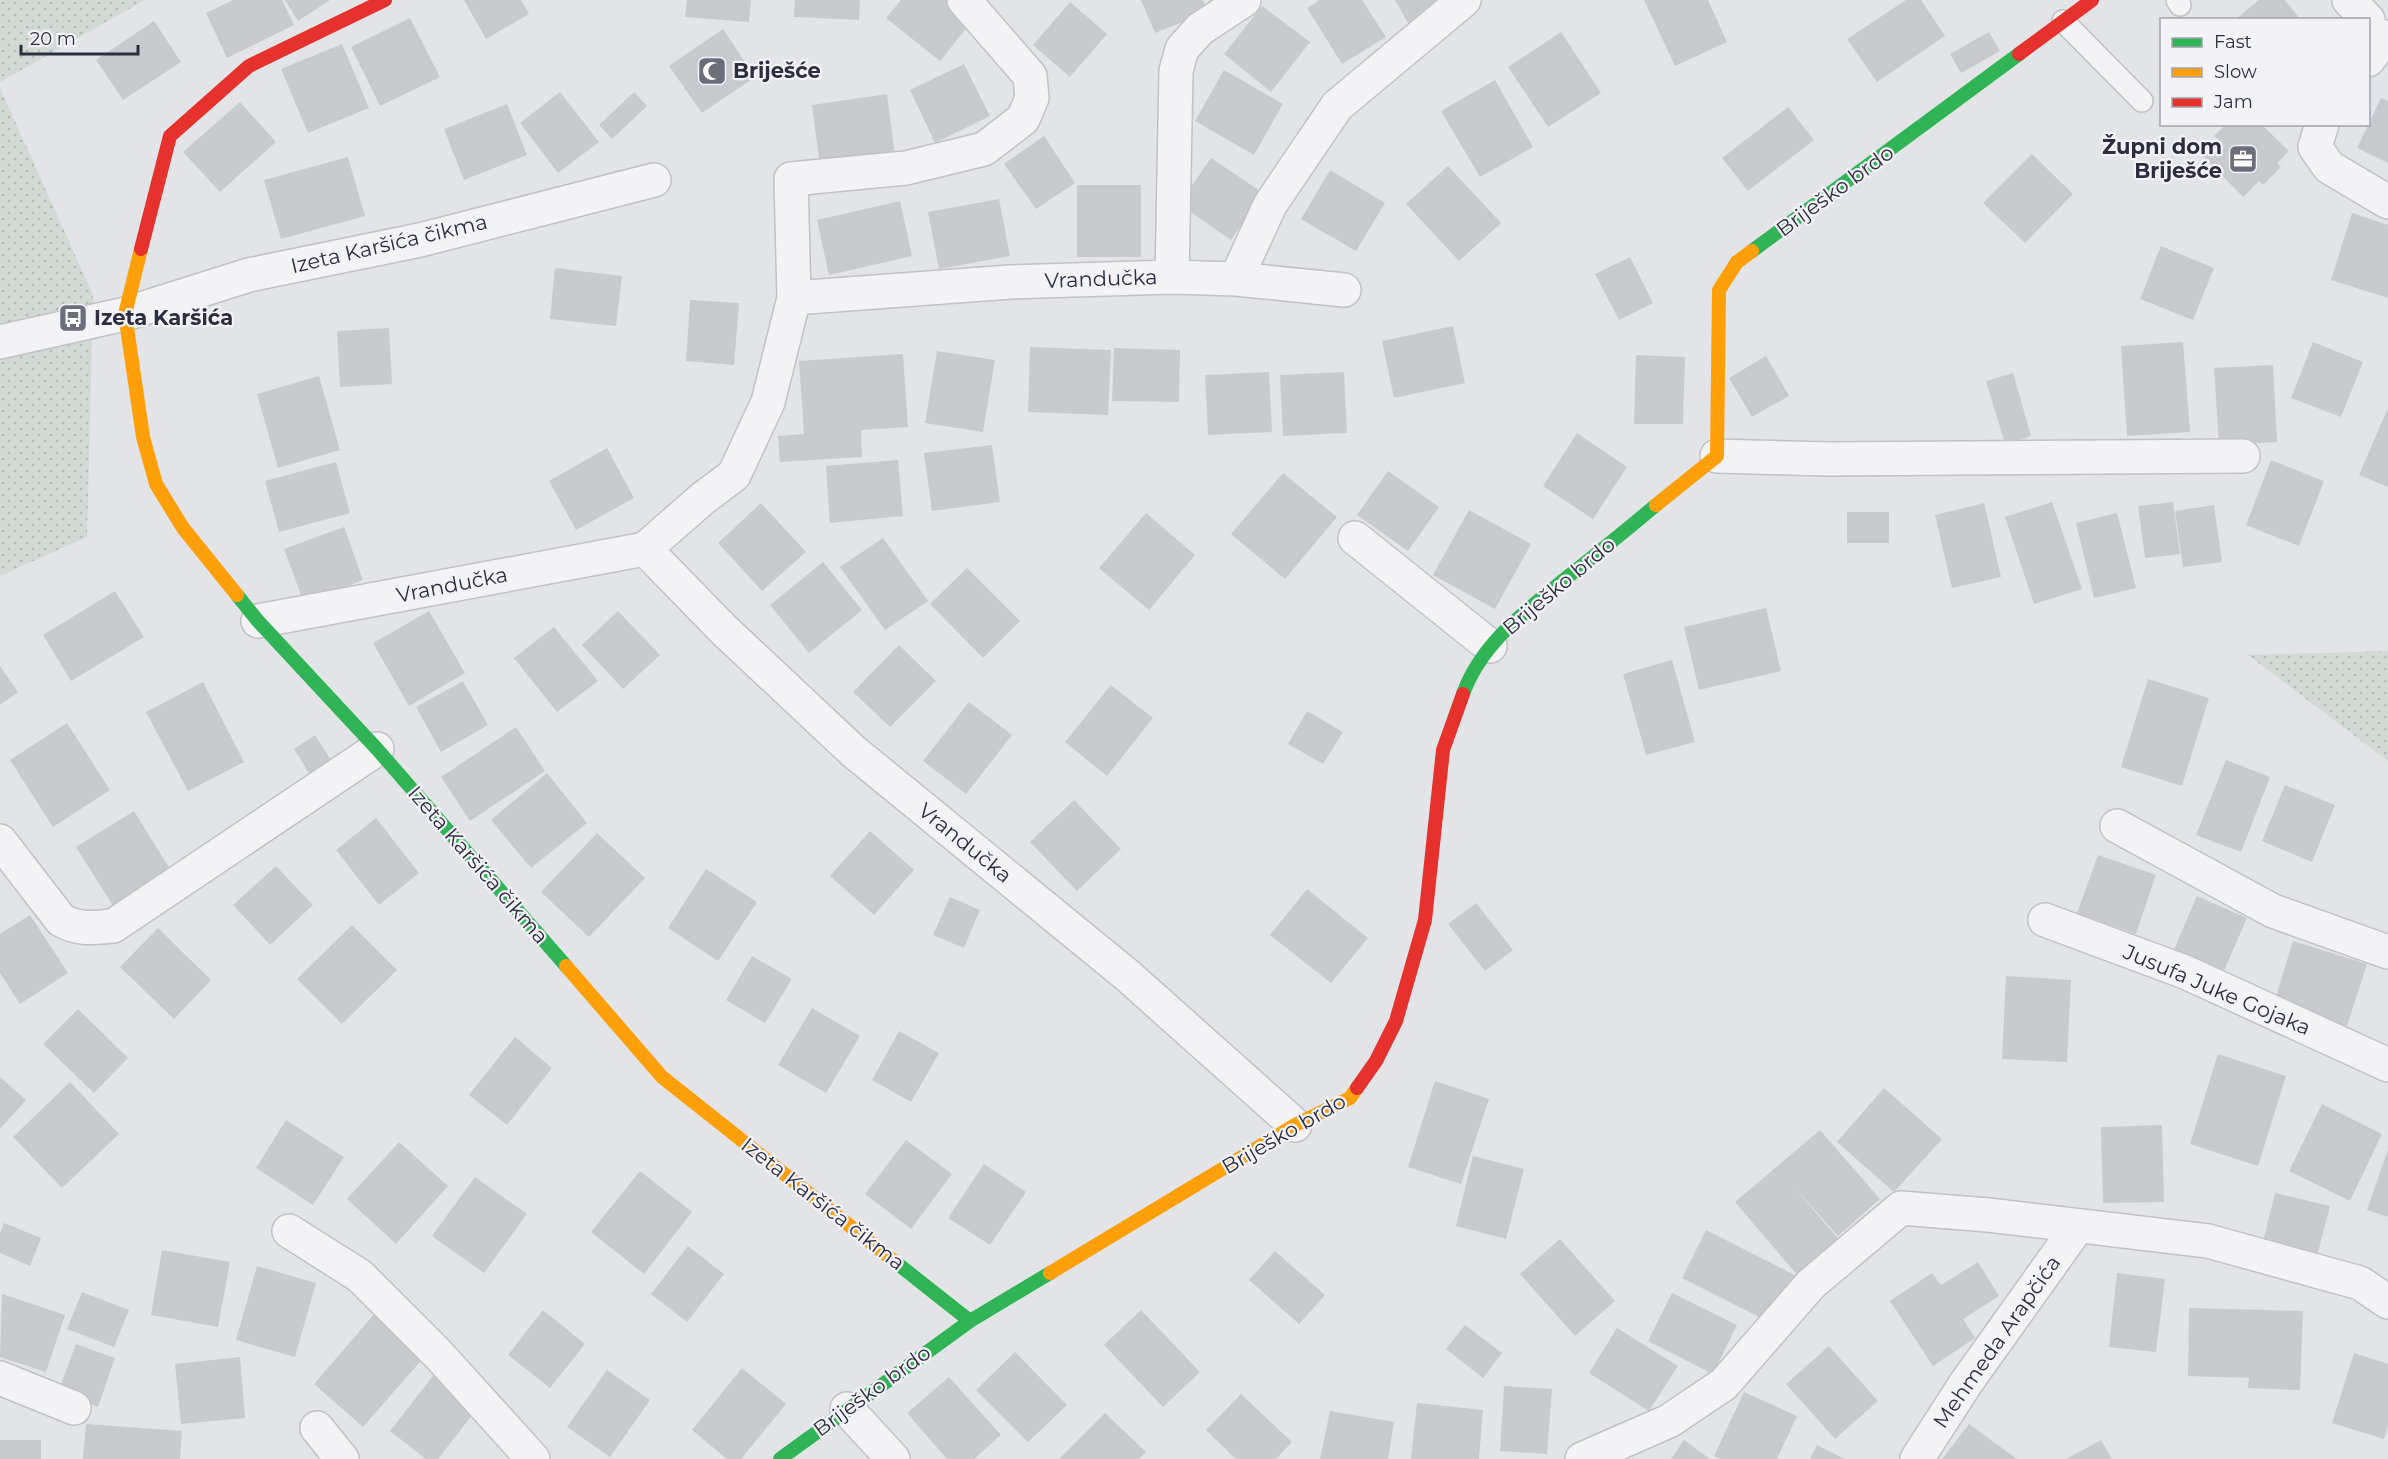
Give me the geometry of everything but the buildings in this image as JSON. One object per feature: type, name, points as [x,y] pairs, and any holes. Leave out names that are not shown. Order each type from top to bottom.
[{"type":"street","name":"Izeta Karšića čikma","points":[[385,0],[249,66],[170,136],[125,314],[143,437],[156,484],[183,528],[258,621],[377,749],[662,1077],[970,1321]]},
{"type":"street","points":[[645,549],[702,499],[734,475],[768,402],[794,298],[791,179],[906,168],[984,149],[1023,120],[1032,98],[1030,76],[964,0]]},
{"type":"street","name":"Vrandučka","points":[[794,298],[1010,282],[1172,278],[1176,71],[1182,49],[1200,29],[1244,0]]},
{"type":"street","points":[[1236,279],[1270,205],[1337,106],[1464,0]]},
{"type":"street","name":"Briješko brdo","points":[[780,1459],[970,1321],[1295,1125],[1350,1098],[1376,1062],[1396,1021],[1425,920],[1443,750],[1468,681],[1490,646],[1514,621],[1717,456],[1719,290],[1737,262],[2092,0]]},
{"type":"street","points":[[2349,0],[2363,18]]},
{"type":"street","points":[[2321,126],[2315,147],[2329,167],[2388,202]]},
{"type":"street","name":"Izeta Karšića čikma","points":[[125,314],[249,275],[420,240],[654,180]]},
{"type":"street","points":[[1172,278],[1236,279],[1344,290]]},
{"type":"street","points":[[0,342],[125,314]]},
{"type":"street","points":[[1717,456],[1829,459],[2243,456]]},
{"type":"street","points":[[1355,537],[1490,646]]},
{"type":"street","name":"Vrandučka","points":[[258,621],[645,549],[724,630],[853,751],[1127,975],[1295,1125]]},
{"type":"street","points":[[0,841],[61,920],[72,926],[88,929],[113,926],[377,749]]},
{"type":"street","points":[[2117,826],[2273,911],[2388,952]]},
{"type":"street","name":"Jusufa Juke Gojaka","points":[[2044,920],[2185,972],[2388,1065]]},
{"type":"street","name":"Mehmeda Arapčića","points":[[1582,1459],[1669,1421],[1724,1384],[1811,1284],[1901,1208],[1988,1215],[2208,1241],[2360,1283],[2388,1302]]},
{"type":"street","name":"Mehmeda Arapčića","points":[[1917,1459],[1965,1383],[2078,1226]]},
{"type":"street","points":[[290,1230],[360,1276],[438,1354],[533,1459]]},
{"type":"street","points":[[0,1378],[75,1408]]},
{"type":"street","points":[[847,1409],[893,1459]]},
{"type":"street","points":[[317,1428],[342,1459]]},
{"type":"lane","points":[[2063,21],[2142,101]]},
{"type":"shaded area","points":[[0,0],[145,0],[0,82]]},
{"type":"shaded area","points":[[0,88],[93,295],[87,537],[0,576]]},
{"type":"shaded area","points":[[2388,651],[2388,761],[2248,655]]},
{"type":"traffic: fast","points":[[1752,251],[2019,54]]},
{"type":"traffic: fast","points":[[1463,694],[1482,658],[1508,627],[1656,505]]},
{"type":"traffic: fast","points":[[237,595],[258,621],[377,749],[566,966]]},
{"type":"traffic: fast","points":[[894,1261],[970,1321]]},
{"type":"traffic: fast","points":[[780,1459],[970,1321],[1050,1273]]},
{"type":"traffic: slow","points":[[141,249],[125,314],[143,437],[156,484],[183,528],[237,595]]},
{"type":"traffic: slow","points":[[1656,505],[1717,456],[1719,290],[1737,262],[1752,251]]},
{"type":"traffic: slow","points":[[566,966],[662,1077],[894,1261]]},
{"type":"traffic: slow","points":[[1050,1273],[1295,1125],[1350,1098],[1357,1088]]},
{"type":"traffic: jam","points":[[141,249],[170,136],[249,66],[385,0]]},
{"type":"traffic: jam","points":[[2019,54],[2092,0]]},
{"type":"traffic: jam","points":[[1357,1088],[1376,1061],[1396,1021],[1425,920],[1443,750],[1463,694]]},
{"type":"place","name":"Briješće","points":[[712,71]]},
{"type":"place","name":"Župni dom Briješće","points":[[2243,159]]},
{"type":"place","name":"Izeta Karšića","points":[[73,318]]}]
